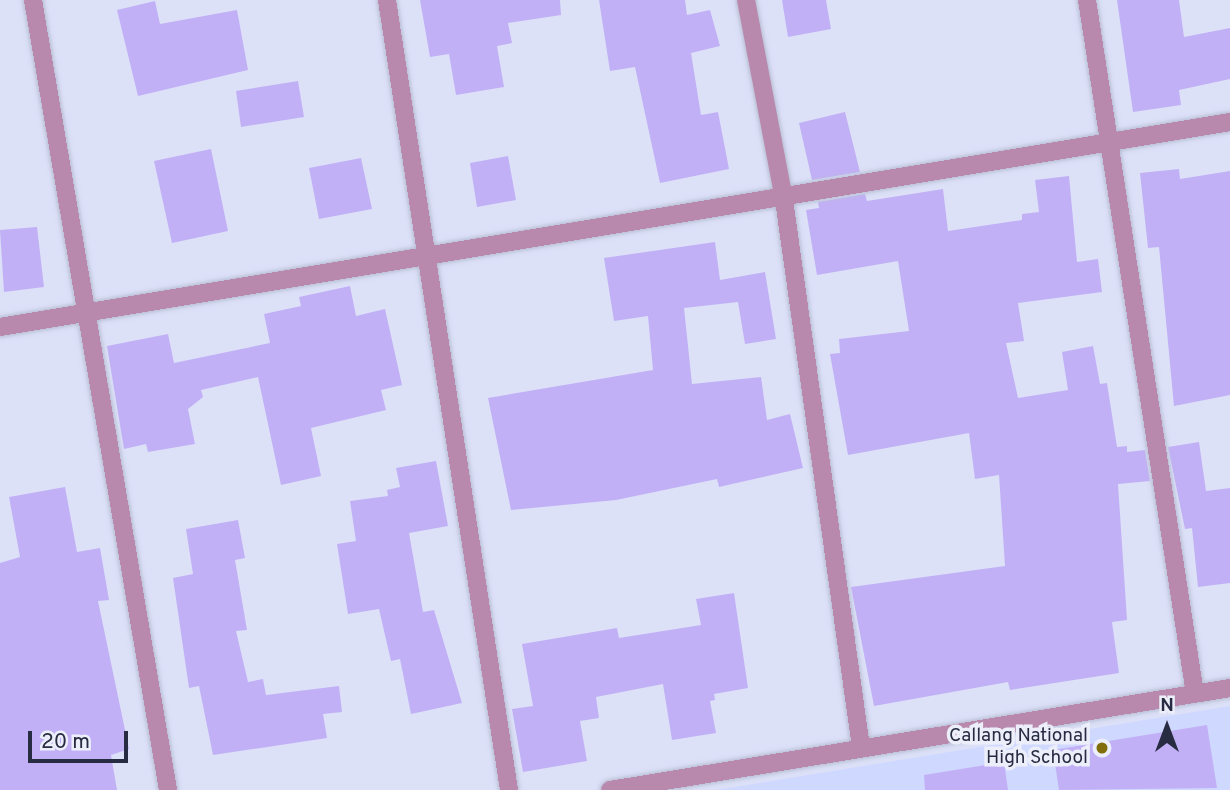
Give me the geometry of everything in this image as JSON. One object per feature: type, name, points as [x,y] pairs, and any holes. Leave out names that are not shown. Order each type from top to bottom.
[{"type":"street","points":[[33,0],[90,312],[168,790]]},
{"type":"street","points":[[387,0],[429,257],[509,790]]},
{"type":"street","points":[[746,0],[783,200],[861,747]]},
{"type":"street","points":[[1087,0],[1195,694]]},
{"type":"street","points":[[0,327],[783,200],[1230,122]]},
{"type":"street","points":[[610,790],[1230,688]]},
{"type":"shaded area","name":"Callang National High School","points":[[1230,706],[1230,790],[716,790]]},
{"type":"building","points":[[420,0],[560,0],[561,15],[508,23],[512,43],[497,46],[504,87],[456,95],[449,54],[430,57]]},
{"type":"building","points":[[599,0],[685,0],[687,15],[710,10],[720,46],[691,53],[701,115],[718,112],[729,169],[660,183],[635,67],[610,71]]},
{"type":"building","points":[[782,0],[826,0],[831,29],[788,37]]},
{"type":"building","points":[[1117,0],[1179,0],[1184,37],[1230,28],[1230,79],[1179,90],[1181,105],[1133,112]]},
{"type":"building","points":[[155,1],[160,24],[237,10],[248,70],[138,96],[117,10]]},
{"type":"building","points":[[298,81],[304,117],[241,127],[236,91]]},
{"type":"building","points":[[845,112],[860,172],[812,180],[799,123]]},
{"type":"building","points":[[211,149],[228,231],[172,243],[154,161]]},
{"type":"building","points":[[508,156],[516,200],[477,207],[470,163]]},
{"type":"building","points":[[361,158],[372,209],[319,219],[309,168]]},
{"type":"building","points":[[1179,169],[1180,179],[1230,171],[1230,395],[1174,406],[1159,247],[1148,248],[1140,173]]},
{"type":"building","points":[[1069,176],[1077,262],[1098,259],[1102,292],[1018,303],[1024,341],[1006,343],[1018,398],[1068,390],[1062,352],[1093,346],[1100,384],[1107,383],[1117,447],[1127,446],[1127,452],[1145,450],[1150,481],[1118,484],[1127,620],[1112,622],[1119,673],[1010,690],[1008,682],[874,706],[851,587],[1005,566],[999,475],[975,479],[969,433],[848,455],[830,354],[840,353],[839,339],[909,331],[898,261],[817,275],[806,210],[819,208],[818,202],[865,194],[867,201],[943,189],[948,231],[1022,220],[1022,214],[1039,212],[1035,180]]},
{"type":"building","points":[[37,227],[44,287],[4,292],[0,230]]},
{"type":"building","points":[[715,242],[720,280],[765,272],[776,339],[745,344],[738,302],[684,308],[692,384],[761,377],[767,420],[790,414],[803,468],[719,487],[717,479],[616,500],[511,510],[488,398],[653,370],[648,316],[614,321],[604,258]]},
{"type":"building","points":[[350,286],[356,316],[385,309],[402,385],[381,390],[386,410],[311,428],[321,476],[281,485],[258,377],[201,390],[203,397],[188,409],[195,444],[148,452],[146,444],[124,449],[107,346],[168,334],[174,363],[270,343],[264,314],[301,306],[299,297]]},
{"type":"building","points":[[1199,442],[1206,491],[1230,488],[1230,583],[1198,587],[1192,528],[1185,529],[1168,447]]},
{"type":"building","points":[[436,461],[448,526],[409,533],[423,612],[434,610],[462,703],[411,714],[400,659],[391,661],[379,609],[348,614],[337,544],[356,541],[350,501],[388,496],[387,490],[400,487],[396,468]]},
{"type":"building","points":[[65,487],[77,552],[100,548],[109,600],[98,601],[129,749],[111,755],[117,790],[0,790],[0,563],[20,557],[9,497]]},
{"type":"building","points":[[238,520],[245,558],[235,560],[247,630],[236,631],[248,682],[263,679],[266,695],[339,686],[342,712],[323,714],[327,738],[213,755],[199,686],[189,688],[173,578],[193,574],[186,529]]},
{"type":"building","points":[[734,593],[748,688],[714,694],[715,700],[710,701],[716,733],[672,740],[663,684],[596,697],[599,718],[580,721],[587,761],[523,772],[512,709],[533,706],[522,644],[617,628],[619,638],[701,625],[696,599]]},
{"type":"building","points":[[1207,725],[1217,788],[1059,790],[1053,750]]},
{"type":"building","points":[[1004,762],[1008,790],[925,790],[924,775]]},
{"type":"place","name":"Callang National High School","points":[[1102,748]]}]
